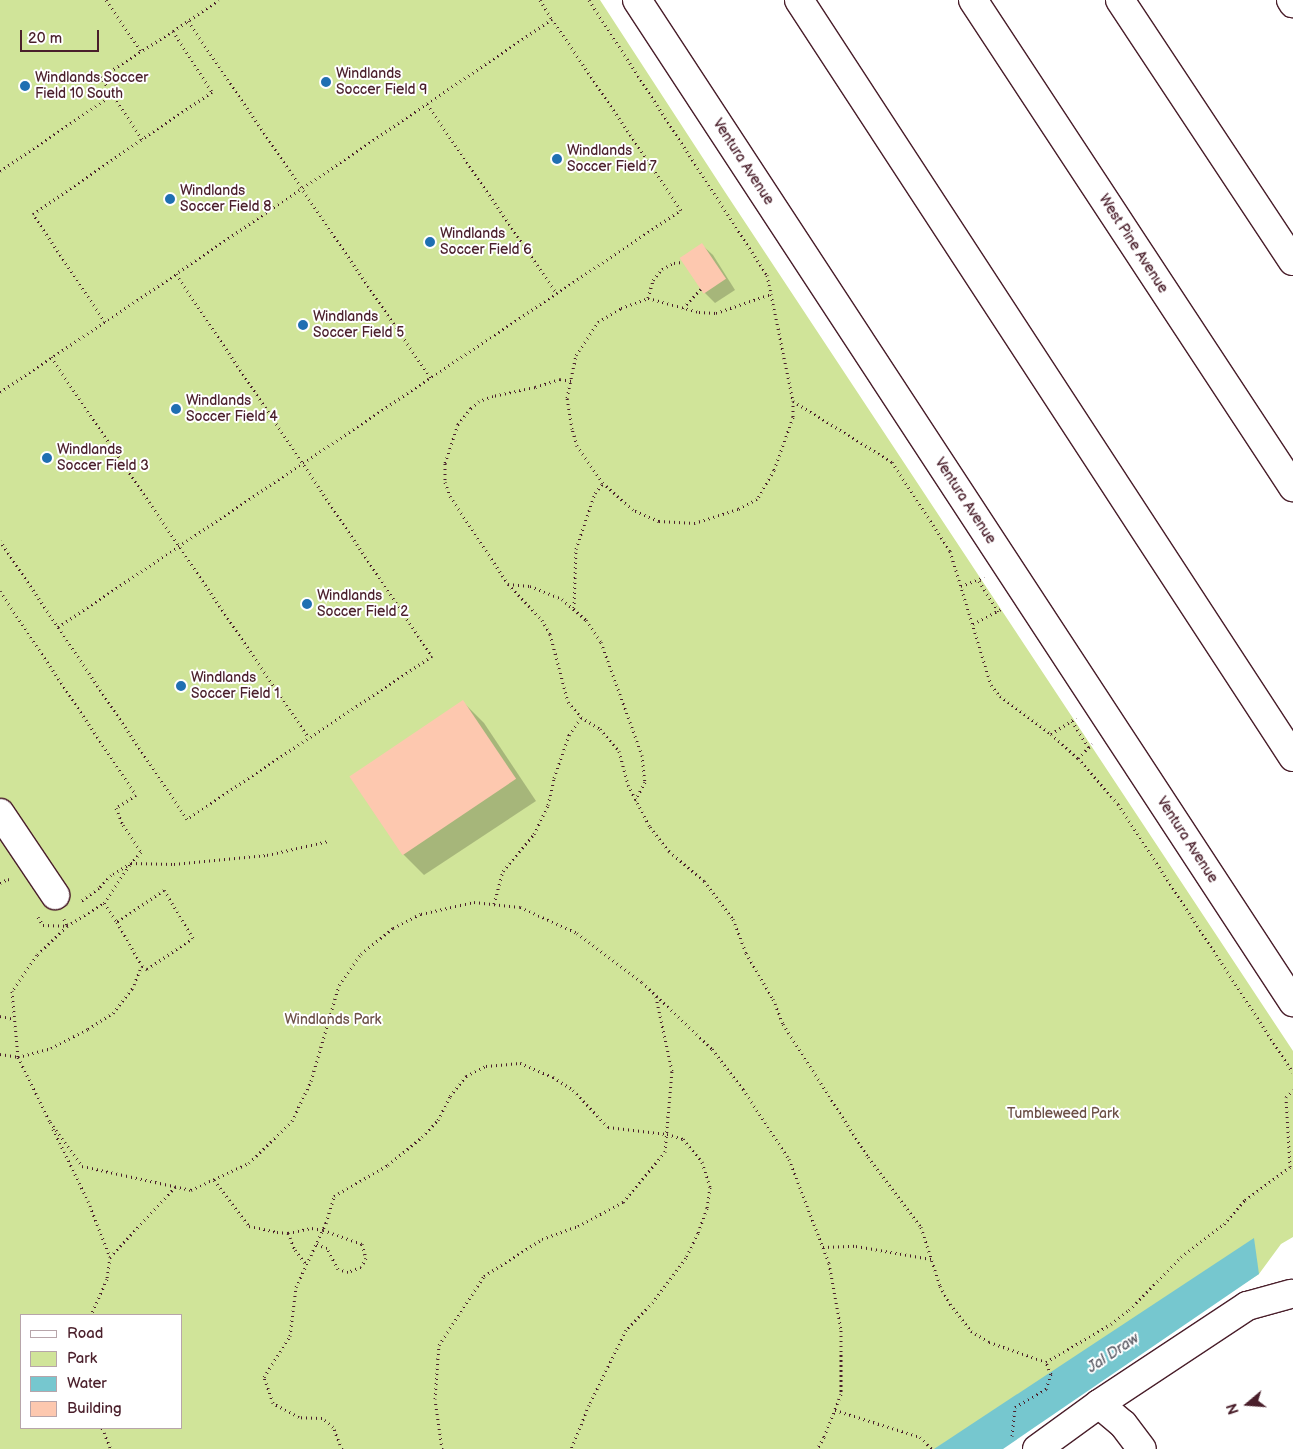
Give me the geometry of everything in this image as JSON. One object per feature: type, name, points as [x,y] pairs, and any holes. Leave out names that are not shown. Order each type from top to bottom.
[{"type":"street","name":"Ventura Avenue","points":[[637,0],[1293,1002]]},
{"type":"street","points":[[799,0],[1293,756]]},
{"type":"street","name":"West Pine Avenue","points":[[973,0],[1293,487]]},
{"type":"street","points":[[1120,0],[1293,261]]},
{"type":"street","points":[[0,813],[58,904]]},
{"type":"street","points":[[1037,1449],[1099,1404],[1247,1306],[1292,1290]]},
{"type":"street","points":[[1099,1404],[1123,1424],[1142,1449]]},
{"type":"path","points":[[106,0],[141,52]]},
{"type":"path","points":[[142,139],[100,77],[219,0]]},
{"type":"path","points":[[58,627],[681,210],[540,0]]},
{"type":"path","points":[[589,0],[767,275],[771,294],[792,401],[793,417],[774,470],[756,499],[738,509],[695,523],[659,521],[633,510],[603,483],[577,446],[572,429],[568,398],[576,355],[598,322],[621,308],[648,298],[699,312],[716,313],[771,294]]},
{"type":"path","points":[[0,392],[552,19]]},
{"type":"path","points":[[188,21],[431,378]]},
{"type":"path","points":[[105,322],[33,214],[212,92],[173,31]]},
{"type":"path","points":[[0,171],[112,95]]},
{"type":"path","points":[[427,104],[557,294]]},
{"type":"path","points":[[648,298],[653,280],[662,269],[674,262],[682,262]]},
{"type":"path","points":[[0,541],[187,819],[432,656],[176,274]]},
{"type":"path","points":[[683,308],[701,289]]},
{"type":"path","points":[[51,358],[309,738]]},
{"type":"path","points":[[571,381],[560,379],[479,401],[458,424],[445,463],[445,482],[450,496],[508,584],[542,620],[550,634],[568,702],[582,717],[600,729],[619,751],[634,802],[650,828],[669,851],[704,881],[733,919],[744,948],[773,999],[783,1024],[868,1157],[921,1227],[940,1286],[950,1304],[971,1331],[989,1342],[1046,1362],[1051,1374],[1046,1389],[1014,1407],[1011,1442]]},
{"type":"path","points":[[792,401],[892,462],[950,551],[992,685],[1000,696],[1051,734],[1078,758],[1118,804],[1293,1072]]},
{"type":"path","points":[[574,608],[576,549],[595,492],[603,483]]},
{"type":"path","points":[[979,581],[998,611]]},
{"type":"path","points":[[508,584],[530,586],[562,599],[586,620],[601,642],[642,755],[644,782],[634,802]]},
{"type":"path","points":[[0,591],[136,795],[116,808],[123,826],[140,852],[104,903],[67,926],[37,955],[12,991],[18,1057],[88,1201],[110,1257],[107,1279],[91,1314]]},
{"type":"path","points":[[973,624],[998,611],[1025,593]]},
{"type":"path","points":[[494,904],[503,871],[534,834],[548,805],[554,778],[569,735],[582,717]]},
{"type":"path","points":[[1072,721],[1088,747]]},
{"type":"path","points":[[43,925],[58,904],[99,888],[111,875],[131,863],[174,864],[267,855],[328,841]]},
{"type":"path","points":[[104,903],[142,966],[147,969],[193,938],[164,890],[117,922]]},
{"type":"path","points":[[50,1122],[82,1166],[191,1190],[214,1180],[249,1163],[292,1121],[310,1081],[339,985],[361,954],[393,928],[421,914],[474,902],[520,907],[577,933],[642,982],[712,1049],[743,1088],[789,1159],[829,1263],[841,1330],[841,1394],[817,1449]]},
{"type":"path","points":[[58,904],[67,926]]},
{"type":"path","points":[[0,1054],[18,1057],[51,1048],[88,1029],[113,1013],[132,988],[142,966]]},
{"type":"path","points":[[442,1449],[435,1399],[440,1345],[484,1276],[542,1239],[578,1226],[623,1202],[665,1152],[672,1071],[656,996]]},
{"type":"path","points":[[0,1016],[14,1019]]},
{"type":"path","points":[[342,1449],[333,1427],[322,1418],[299,1417],[273,1403],[264,1377],[290,1336],[296,1287],[323,1230],[334,1196],[372,1176],[409,1149],[438,1120],[450,1096],[466,1076],[486,1066],[520,1063],[553,1076],[573,1090],[608,1127],[667,1134],[683,1139],[702,1162],[710,1188],[707,1208],[686,1258],[653,1302],[626,1330],[589,1405],[571,1449]]},
{"type":"path","points":[[1046,1362],[1111,1324],[1129,1310],[1181,1257],[1224,1224],[1244,1200],[1292,1166],[1286,1097],[1293,1090]]},
{"type":"path","points":[[214,1180],[249,1226],[288,1233],[312,1228],[323,1230],[362,1244],[366,1258],[361,1268],[348,1272],[338,1269],[327,1248],[316,1244]]},
{"type":"path","points":[[110,1257],[176,1187]]},
{"type":"path","points":[[288,1233],[295,1250],[306,1264]]},
{"type":"path","points":[[822,1247],[856,1246],[931,1259]]},
{"type":"path","points":[[834,1410],[920,1437],[932,1449]]},
{"type":"path","points":[[102,1429],[111,1449]]},
{"type":"green space","name":"Windlands Park","points":[[0,0],[600,0],[1293,1051],[1293,1237],[1281,1244],[1259,1274],[1004,1438],[995,1449],[0,1449]]},
{"type":"water","name":"Jal Draw","points":[[1254,1238],[1259,1274],[1003,1449],[934,1449]]},
{"type":"building","points":[[702,243],[726,279],[704,294],[680,258]]},
{"type":"building","points":[[463,700],[516,779],[403,855],[349,777]]},
{"type":"place","name":"Windlands Soccer Field 9","points":[[326,82]]},
{"type":"place","name":"Windlands Soccer Field 10 South","points":[[25,86]]},
{"type":"place","name":"Windlands Soccer Field 7","points":[[557,159]]},
{"type":"place","name":"Windlands Soccer Field 8","points":[[170,199]]},
{"type":"place","name":"Windlands Soccer Field 6","points":[[430,242]]},
{"type":"place","name":"Windlands Soccer Field 5","points":[[303,325]]},
{"type":"place","name":"Windlands Soccer Field 4","points":[[176,409]]},
{"type":"place","name":"Windlands Soccer Field 3","points":[[47,458]]},
{"type":"place","name":"Windlands Soccer Field 2","points":[[307,604]]},
{"type":"place","name":"Windlands Soccer Field 1","points":[[181,686]]},
{"type":"park label","name":"Tumbleweed Park","points":[[1063,1114]]}]
